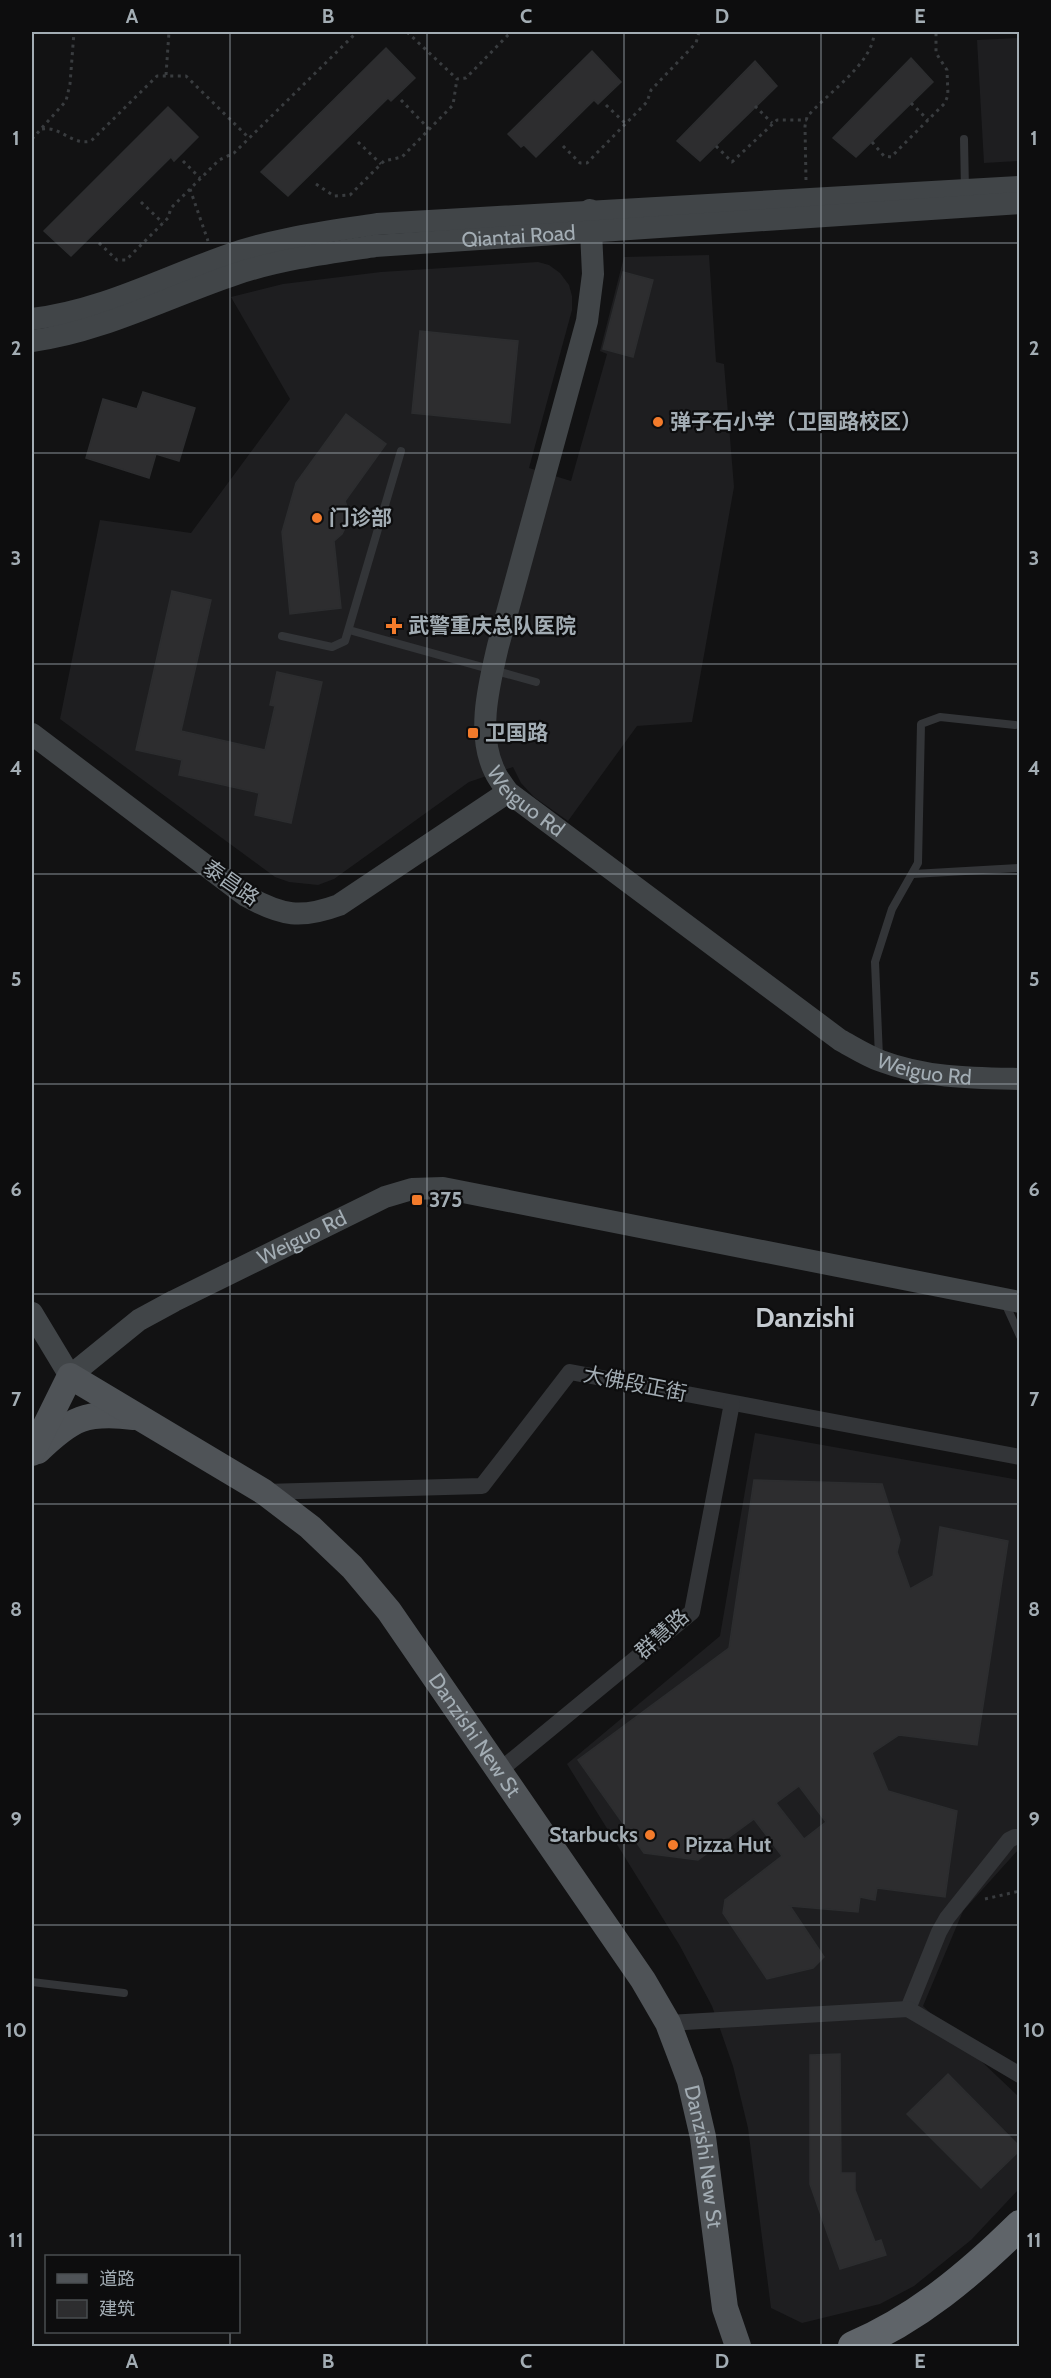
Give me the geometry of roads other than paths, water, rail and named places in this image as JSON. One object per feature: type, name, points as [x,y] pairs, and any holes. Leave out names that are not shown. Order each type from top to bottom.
[{"type":"highway","points":[[853,2346],[873,2338],[928,2306],[967,2276],[1020,2225]]},
{"type":"main road","name":"Danzishi New St","points":[[70,1376],[264,1492],[310,1527],[352,1567],[389,1611],[643,1980],[668,2023],[690,2082],[703,2137],[725,2308]]},
{"type":"main road","points":[[32,1455],[70,1376]]},
{"type":"main road","points":[[32,1455],[70,1423],[87,1417],[106,1414],[140,1418]]},
{"type":"main road","points":[[723,2346],[725,2308]]},
{"type":"main road","points":[[725,2308],[738,2346]]},
{"type":"street","name":"Qiantai Road","points":[[32,319],[86,310],[231,254],[307,235],[377,224],[591,221],[966,198],[1020,187]]},
{"type":"street","name":"Qiantai Road","points":[[966,198],[1020,203]]},
{"type":"street","name":"Qiantai Road","points":[[32,341],[90,327],[238,273],[308,255],[591,221]]},
{"type":"street","name":"Weiguo Rd","points":[[591,221],[593,274],[587,321],[488,691],[486,721],[488,749],[495,772],[508,792],[840,1040],[880,1060],[914,1071],[950,1077],[1020,1079]]},
{"type":"street","name":"泰昌路","points":[[32,734],[246,896],[263,906],[302,915],[321,912],[339,905],[508,792]]},
{"type":"street","name":"Weiguo Rd","points":[[70,1376],[139,1320],[385,1197],[412,1190],[443,1188],[1012,1301]]},
{"type":"street","points":[[32,1313],[70,1376]]},
{"type":"street","name":"大佛段正街","points":[[264,1492],[482,1486],[570,1372],[1020,1457]]},
{"type":"street","name":"群慧路","points":[[499,1771],[692,1612],[732,1403]]},
{"type":"street","points":[[908,2009],[939,1932],[1009,1840],[1020,1837]]},
{"type":"street","points":[[668,2023],[908,2009],[1020,2076]]},
{"type":"lane","points":[[964,139],[966,198]]},
{"type":"lane","points":[[282,636],[332,647],[345,641],[402,451]]},
{"type":"lane","points":[[349,630],[536,682]]},
{"type":"lane","points":[[880,1060],[875,962],[892,909],[918,863],[921,724],[940,717],[1016,725]]},
{"type":"lane","points":[[913,873],[1020,868]]},
{"type":"lane","points":[[1012,1301],[1020,1336]]},
{"type":"lane","points":[[32,1982],[124,1994]]},
{"type":"place","name":"弹子石小学（卫国路校区）","points":[[658,422]]},
{"type":"place","name":"门诊部","points":[[317,518]]},
{"type":"place","name":"武警重庆总队医院","points":[[394,626]]},
{"type":"place","name":"卫国路","points":[[473,733]]},
{"type":"place","name":"375","points":[[417,1200]]},
{"type":"place","name":"Starbucks","points":[[650,1835]]},
{"type":"place","name":"Pizza Hut","points":[[673,1845]]},
{"type":"district","name":"Danzishi","points":[[805,1318]]}]
